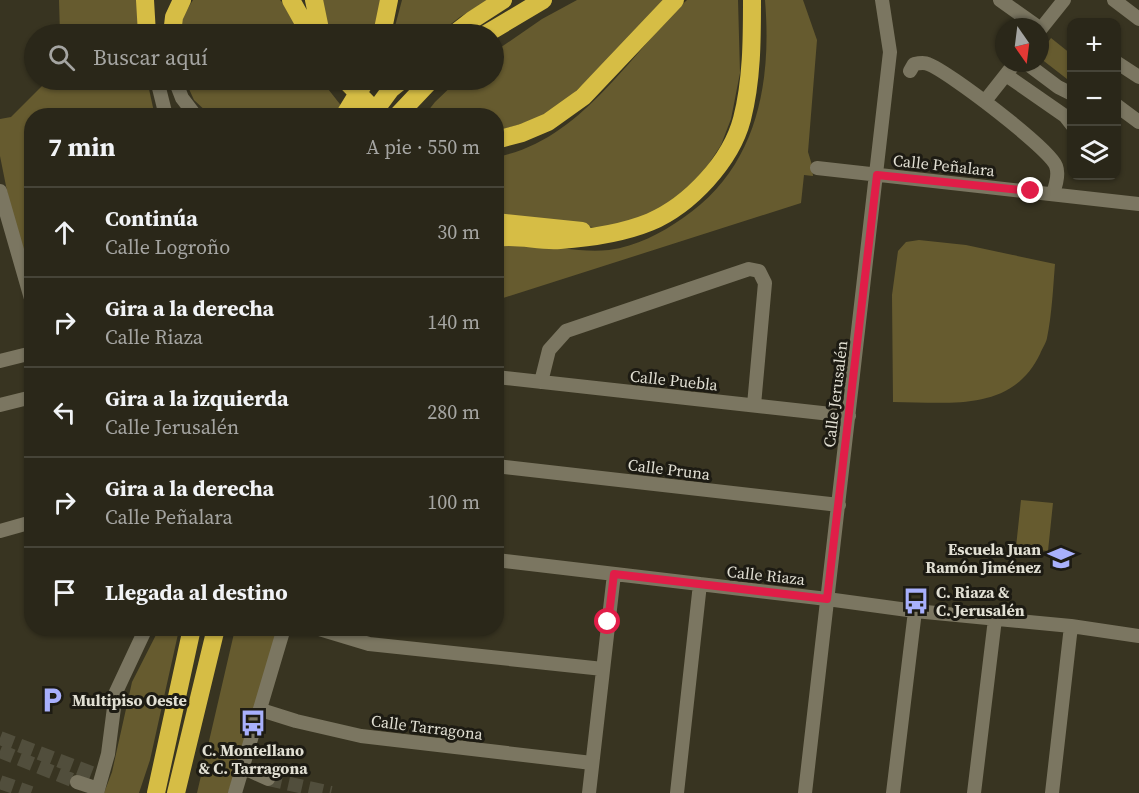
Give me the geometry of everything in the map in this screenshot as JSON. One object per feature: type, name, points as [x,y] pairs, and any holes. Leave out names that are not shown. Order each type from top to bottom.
[{"type":"highway","points":[[145,0],[146,24]]},
{"type":"highway","points":[[168,0],[169,24]]},
{"type":"highway","points":[[172,24],[182,0]]},
{"type":"highway","points":[[291,0],[304,24]]},
{"type":"highway","points":[[314,0],[319,24]]},
{"type":"highway","points":[[384,24],[389,0]]},
{"type":"highway","points":[[468,24],[503,0]]},
{"type":"highway","points":[[503,24],[543,0]]},
{"type":"highway","points":[[504,138],[548,122],[583,97],[675,0]]},
{"type":"highway","points":[[504,238],[558,241],[610,233],[651,221],[688,199],[716,169],[731,145],[742,120],[750,72],[752,0]]},
{"type":"highway","points":[[355,90],[372,108]]},
{"type":"highway","points":[[349,108],[360,90]]},
{"type":"highway","points":[[376,108],[390,90]]},
{"type":"highway","points":[[405,108],[422,90]]},
{"type":"highway","points":[[504,223],[610,233]]},
{"type":"highway","points":[[156,793],[190,636]]},
{"type":"highway","points":[[176,793],[214,636]]},
{"type":"street","points":[[153,24],[155,0]]},
{"type":"street","name":"Calle Jerusalén","points":[[805,793],[890,52],[882,0]]},
{"type":"street","points":[[1000,0],[1025,18]]},
{"type":"street","points":[[1049,18],[1064,0]]},
{"type":"street","points":[[1114,0],[1139,19]]},
{"type":"street","points":[[910,70],[914,64],[927,63],[985,101],[1046,152],[1056,165],[1058,178],[1053,193]]},
{"type":"street","points":[[1121,65],[1139,77]]},
{"type":"street","points":[[985,101],[1008,72]]},
{"type":"street","points":[[1038,72],[1067,92]]},
{"type":"street","points":[[1006,75],[1067,119]]},
{"type":"street","points":[[159,90],[163,108]]},
{"type":"street","points":[[179,90],[190,108]]},
{"type":"street","points":[[1121,109],[1139,122]]},
{"type":"street","name":"Calle Peñalara","points":[[817,168],[1139,204]]},
{"type":"street","points":[[0,191],[5,228],[24,280]]},
{"type":"street","points":[[541,382],[549,350],[566,331],[748,269],[759,271],[765,283],[754,405]]},
{"type":"street","points":[[0,361],[24,355]]},
{"type":"street","name":"Calle Puebla","points":[[504,378],[849,416]]},
{"type":"street","points":[[0,405],[24,399]]},
{"type":"street","name":"Calle Pruna","points":[[504,467],[838,505]]},
{"type":"street","points":[[0,531],[24,524]]},
{"type":"street","name":"Calle Riaza","points":[[504,561],[915,611],[1071,626],[1139,636]]},
{"type":"street","points":[[589,793],[614,574]]},
{"type":"street","points":[[677,793],[700,584]]},
{"type":"street","points":[[893,793],[915,611]]},
{"type":"street","points":[[974,793],[995,619]]},
{"type":"street","points":[[1052,793],[1071,626]]},
{"type":"street","points":[[77,782],[98,791],[108,753],[116,692],[142,636]]},
{"type":"street","points":[[235,793],[282,636]]},
{"type":"street","points":[[342,636],[369,644],[603,669]]},
{"type":"street","name":"Calle Tarragona","points":[[261,710],[360,736],[592,763]]},
{"type":"street","points":[[242,767],[268,779]]},
{"type":"shaded area","points":[[59,0],[139,0],[140,24],[60,24]]},
{"type":"shaded area","points":[[193,0],[280,0],[295,24],[181,24]]},
{"type":"shaded area","points":[[320,0],[385,0],[381,24],[326,24]]},
{"type":"shaded area","points":[[402,0],[488,0],[451,24],[396,24]]},
{"type":"shaded area","points":[[577,0],[667,0],[558,109],[538,119],[504,129],[504,108],[430,108],[448,90],[504,90],[504,45],[542,19]]},
{"type":"shaded area","points":[[687,0],[738,0],[740,73],[731,119],[721,145],[699,179],[666,207],[620,227],[593,227],[504,218],[504,155],[527,148],[554,133],[579,115],[602,93]]},
{"type":"shaded area","points":[[765,0],[803,0],[817,40],[808,152],[813,176],[804,175],[801,203],[504,298],[504,246],[527,245],[589,251],[619,248],[639,242],[666,229],[708,198],[728,175],[743,149],[754,122],[762,93],[767,31]]},
{"type":"shaded area","points":[[1051,38],[1067,51],[1067,79],[1049,65]]},
{"type":"shaded area","points":[[38,90],[149,90],[153,108],[24,108],[24,255],[10,206],[0,156],[0,119],[11,117]]},
{"type":"shaded area","points":[[190,90],[329,90],[343,108],[203,108],[194,100]]},
{"type":"shaded area","points":[[919,240],[966,245],[1055,264],[1046,340],[1028,373],[1013,386],[996,395],[977,400],[935,403],[893,402],[892,295],[898,251],[906,242]]},
{"type":"shaded area","points":[[1021,500],[1053,503],[1048,551],[1016,547]]},
{"type":"shaded area","points":[[155,636],[177,636],[150,760],[139,793],[104,793],[112,772],[132,682]]},
{"type":"shaded area","points":[[233,636],[277,636],[264,687],[228,793],[197,793]]},
{"type":"tunnel","points":[[0,738],[102,777]]},
{"type":"tunnel","points":[[0,751],[77,782]]},
{"type":"tunnel","points":[[268,779],[331,793]]},
{"type":"tunnel","points":[[0,782],[31,793]]},
{"type":"place","name":"Escuela Juan Ramón Jiménez","points":[[1061,558]]},
{"type":"place","name":"C. Riaza & C. Jerusalén","points":[[916,601]]},
{"type":"place","name":"Multipiso Oeste","points":[[52,700]]},
{"type":"place","name":"C. Montellano & C. Tarragona","points":[[253,723]]},
{"type":"route","points":[[608,622],[614,574],[827,599],[877,175],[1031,191]]}]
